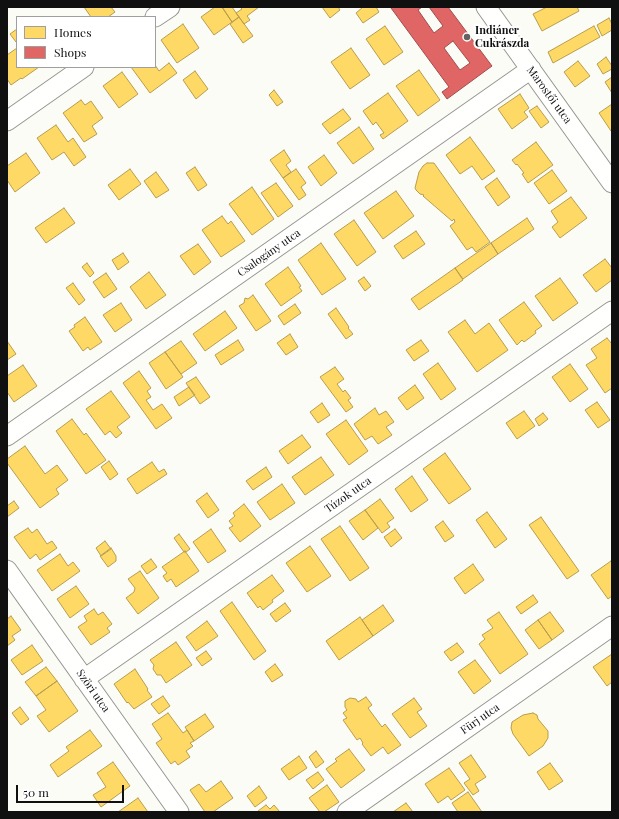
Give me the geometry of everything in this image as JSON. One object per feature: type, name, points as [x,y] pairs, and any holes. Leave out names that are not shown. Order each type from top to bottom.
[{"type":"street","points":[[156,16],[170,7]]},
{"type":"street","name":"Marostői utca","points":[[492,9],[530,69],[608,171]]},
{"type":"street","points":[[7,121],[83,68]]},
{"type":"street","name":"Csalogány utca","points":[[7,436],[530,69]]},
{"type":"street","name":"Túzok utca","points":[[84,679],[612,311]]},
{"type":"street","name":"Szöri utca","points":[[10,579],[179,812]]},
{"type":"street","name":"Fürj utca","points":[[347,812],[612,626]]},
{"type":"building: Homes","points":[[84,7],[111,7],[115,12],[109,16],[90,16]]},
{"type":"building: Homes","points":[[215,7],[222,7],[232,22],[214,35],[201,17]]},
{"type":"building: Homes","points":[[222,7],[232,7],[239,17],[232,22]]},
{"type":"building: Homes","points":[[240,7],[259,7],[247,16],[250,20],[244,24],[236,13],[242,9]]},
{"type":"building: Homes","points":[[322,7],[338,7],[340,10],[330,18]]},
{"type":"building: Homes","points":[[363,7],[376,7],[379,12],[363,23],[356,13]]},
{"type":"building: Homes","points":[[547,7],[577,7],[579,11],[542,31],[533,14]]},
{"type":"building: Homes","points":[[239,17],[253,36],[243,43],[230,24]]},
{"type":"building: Homes","points":[[609,18],[612,24],[612,30],[602,36],[597,25]]},
{"type":"building: Homes","points":[[183,24],[199,48],[177,63],[161,40]]},
{"type":"building: Homes","points":[[385,26],[403,52],[384,65],[366,39]]},
{"type":"building: Homes","points":[[594,26],[600,37],[553,63],[548,52]]},
{"type":"building: Homes","points":[[16,30],[16,42],[10,34]]},
{"type":"building: Homes","points":[[351,48],[370,75],[350,89],[331,62]]},
{"type":"building: Homes","points":[[16,49],[16,68],[38,68],[11,85],[7,79],[7,55]]},
{"type":"building: Homes","points":[[606,57],[612,66],[612,69],[603,74],[597,64]]},
{"type":"building: Homes","points":[[578,61],[590,76],[575,87],[564,72]]},
{"type":"building: Homes","points":[[169,63],[177,73],[150,93],[132,68],[156,68],[156,66],[159,71]]},
{"type":"building: Homes","points":[[419,70],[440,100],[418,116],[396,86]]},
{"type":"building: Homes","points":[[195,71],[208,89],[196,99],[183,80]]},
{"type":"building: Homes","points":[[122,72],[138,94],[119,108],[103,86]]},
{"type":"building: Homes","points":[[612,77],[612,93],[605,82]]},
{"type":"building: Homes","points":[[274,90],[283,102],[277,106],[269,95]]},
{"type":"building: Homes","points":[[388,93],[408,121],[383,139],[380,135],[384,133],[376,122],[373,125],[363,111]]},
{"type":"building: Homes","points":[[520,94],[529,108],[524,112],[528,117],[512,129],[498,109]]},
{"type":"building: Homes","points":[[81,100],[85,105],[91,101],[103,118],[92,126],[97,134],[84,142],[63,113]]},
{"type":"building: Homes","points":[[612,104],[612,130],[611,131],[599,113]]},
{"type":"building: Homes","points":[[537,106],[549,122],[541,128],[529,111]]},
{"type":"building: Homes","points":[[343,109],[351,119],[330,134],[322,124]]},
{"type":"building: Homes","points":[[56,125],[68,142],[73,138],[86,157],[74,166],[64,152],[52,160],[37,138]]},
{"type":"building: Homes","points":[[359,127],[374,149],[353,164],[337,143]]},
{"type":"building: Homes","points":[[470,137],[495,171],[482,180],[472,166],[460,174],[446,155]]},
{"type":"building: Homes","points":[[536,142],[553,165],[528,183],[522,174],[524,173],[512,160]]},
{"type":"building: Homes","points":[[284,150],[291,161],[286,165],[291,172],[283,178],[270,160]]},
{"type":"building: Homes","points":[[26,153],[40,173],[15,192],[7,180],[7,166]]},
{"type":"building: Homes","points":[[324,155],[337,173],[321,186],[308,167]]},
{"type":"building: Homes","points":[[427,163],[434,163],[490,242],[476,252],[472,247],[467,250],[450,226],[455,222],[454,219],[452,221],[423,196],[424,195],[420,194],[416,190],[415,188],[419,172]]},
{"type":"building: Homes","points":[[195,167],[207,185],[198,191],[186,173]]},
{"type":"building: Homes","points":[[130,169],[141,184],[119,200],[108,185]]},
{"type":"building: Homes","points":[[296,169],[306,183],[301,187],[306,195],[299,200],[283,178]]},
{"type":"building: Homes","points":[[552,170],[567,191],[549,204],[534,183]]},
{"type":"building: Homes","points":[[156,172],[169,190],[156,198],[144,181]]},
{"type":"building: Homes","points":[[497,178],[510,197],[498,206],[485,187]]},
{"type":"building: Homes","points":[[276,183],[293,206],[278,217],[261,193]]},
{"type":"building: Homes","points":[[252,187],[274,219],[252,235],[229,204]]},
{"type":"building: Homes","points":[[396,191],[414,216],[383,239],[364,213]]},
{"type":"building: Homes","points":[[571,197],[587,218],[560,238],[552,227],[558,222],[551,211]]},
{"type":"building: Homes","points":[[64,208],[75,223],[46,243],[35,228]]},
{"type":"building: Homes","points":[[222,216],[228,224],[231,221],[245,241],[221,257],[202,230]]},
{"type":"building: Homes","points":[[527,218],[534,229],[498,254],[491,243]]},
{"type":"building: Homes","points":[[354,220],[376,252],[357,266],[334,234]]},
{"type":"building: Homes","points":[[416,231],[425,244],[403,259],[394,246]]},
{"type":"building: Homes","points":[[321,243],[346,279],[322,295],[298,260]]},
{"type":"building: Homes","points":[[491,243],[498,254],[463,279],[455,268]]},
{"type":"building: Homes","points":[[198,244],[211,262],[194,275],[180,256]]},
{"type":"building: Homes","points":[[123,253],[129,262],[118,270],[112,260]]},
{"type":"building: Homes","points":[[605,259],[612,268],[612,280],[596,292],[583,275]]},
{"type":"building: Homes","points":[[87,263],[94,273],[90,277],[82,267]]},
{"type":"building: Homes","points":[[288,267],[301,286],[299,287],[302,291],[281,306],[265,284]]},
{"type":"building: Homes","points":[[455,268],[463,280],[419,310],[411,299]]},
{"type":"building: Homes","points":[[149,272],[166,295],[146,309],[130,287]]},
{"type":"building: Homes","points":[[106,273],[117,289],[104,298],[93,282]]},
{"type":"building: Homes","points":[[364,277],[371,286],[365,291],[358,281]]},
{"type":"building: Homes","points":[[560,278],[578,303],[553,321],[535,296]]},
{"type":"building: Homes","points":[[73,283],[85,300],[79,305],[66,288]]},
{"type":"building: Homes","points":[[253,295],[271,321],[256,331],[239,306],[244,303],[245,298],[248,299]]},
{"type":"building: Homes","points":[[524,302],[542,326],[535,331],[536,333],[524,342],[522,340],[517,345],[499,320]]},
{"type":"building: Homes","points":[[121,303],[132,320],[115,332],[103,315]]},
{"type":"building: Homes","points":[[295,304],[301,313],[284,325],[278,316]]},
{"type":"building: Homes","points":[[336,308],[353,334],[346,339],[328,314]]},
{"type":"building: Homes","points":[[225,311],[237,328],[205,351],[193,334]]},
{"type":"building: Homes","points":[[85,317],[102,342],[90,350],[88,347],[83,351],[69,331],[75,327],[74,325]]},
{"type":"building: Homes","points":[[465,320],[475,334],[489,323],[508,350],[477,372],[448,332]]},
{"type":"building: Homes","points":[[290,334],[298,347],[286,355],[277,343]]},
{"type":"building: Homes","points":[[607,338],[612,344],[612,388],[605,393],[586,365],[597,358],[591,349]]},
{"type":"building: Homes","points":[[238,340],[244,350],[221,365],[215,355]]},
{"type":"building: Homes","points":[[421,340],[429,351],[414,361],[406,350]]},
{"type":"building: Homes","points":[[7,341],[16,354],[7,360]]},
{"type":"building: Homes","points":[[181,341],[197,363],[181,374],[165,352]]},
{"type":"building: Homes","points":[[165,352],[183,377],[166,389],[149,363]]},
{"type":"building: Homes","points":[[438,363],[456,389],[441,400],[423,374]]},
{"type":"building: Homes","points":[[570,364],[588,389],[570,402],[552,377]]},
{"type":"building: Homes","points":[[23,365],[37,386],[14,402],[7,392],[7,376]]},
{"type":"building: Homes","points":[[335,367],[344,379],[337,384],[343,392],[345,390],[351,398],[348,400],[353,407],[346,412],[320,377]]},
{"type":"building: Homes","points":[[139,371],[151,388],[147,391],[151,397],[146,400],[153,410],[162,404],[172,418],[156,429],[123,383]]},
{"type":"building: Homes","points":[[196,377],[210,397],[200,404],[186,383]]},
{"type":"building: Homes","points":[[415,385],[424,398],[407,410],[398,398]]},
{"type":"building: Homes","points":[[189,387],[195,395],[179,406],[174,397]]},
{"type":"building: Homes","points":[[111,391],[130,417],[117,427],[122,433],[116,438],[110,431],[105,435],[86,409]]},
{"type":"building: Homes","points":[[597,402],[610,420],[598,428],[585,410]]},
{"type":"building: Homes","points":[[322,403],[330,415],[318,423],[310,412]]},
{"type":"building: Homes","points":[[375,408],[379,415],[386,411],[394,422],[386,427],[392,435],[378,444],[372,436],[365,440],[354,424]]},
{"type":"building: Homes","points":[[524,411],[535,426],[517,439],[506,423]]},
{"type":"building: Homes","points":[[543,413],[548,419],[539,426],[535,419]]},
{"type":"building: Homes","points":[[72,419],[84,435],[86,433],[106,460],[86,474],[56,431]]},
{"type":"building: Homes","points":[[346,420],[368,451],[349,465],[326,434]]},
{"type":"building: Homes","points":[[302,435],[311,447],[288,464],[279,451]]},
{"type":"building: Homes","points":[[25,446],[45,474],[57,465],[68,480],[56,489],[59,494],[40,508],[7,463],[7,459]]},
{"type":"building: Homes","points":[[445,453],[471,489],[449,504],[423,469]]},
{"type":"building: Homes","points":[[321,457],[334,475],[305,495],[292,477]]},
{"type":"building: Homes","points":[[109,461],[118,474],[110,480],[101,467]]},
{"type":"building: Homes","points":[[152,462],[159,472],[164,469],[167,474],[137,494],[127,479]]},
{"type":"building: Homes","points":[[266,467],[272,477],[253,490],[246,481]]},
{"type":"building: Homes","points":[[412,476],[428,500],[411,512],[395,489]]},
{"type":"building: Homes","points":[[282,484],[295,503],[270,520],[257,502]]},
{"type":"building: Homes","points":[[207,493],[219,510],[208,518],[196,501]]},
{"type":"building: Homes","points":[[380,499],[394,518],[387,523],[390,527],[382,533],[365,510]]},
{"type":"building: Homes","points":[[14,501],[19,508],[7,517],[7,506]]},
{"type":"building: Homes","points":[[244,504],[261,526],[240,542],[229,528],[233,526],[229,521],[235,516],[233,513]]},
{"type":"building: Homes","points":[[365,510],[378,528],[363,540],[349,521]]},
{"type":"building: Homes","points":[[487,512],[507,539],[495,548],[476,520]]},
{"type":"building: Homes","points":[[541,517],[579,571],[567,579],[529,525]]},
{"type":"building: Homes","points":[[443,521],[454,536],[445,542],[435,527]]},
{"type":"building: Homes","points":[[340,526],[369,568],[350,581],[321,539]]},
{"type":"building: Homes","points":[[28,528],[32,533],[37,529],[47,544],[52,541],[57,548],[40,560],[36,554],[30,559],[14,537]]},
{"type":"building: Homes","points":[[211,529],[226,551],[208,563],[193,542]]},
{"type":"building: Homes","points":[[395,529],[402,538],[391,547],[384,537]]},
{"type":"building: Homes","points":[[179,534],[190,549],[186,552],[184,552],[174,538]]},
{"type":"building: Homes","points":[[105,541],[111,549],[101,556],[96,548]]},
{"type":"building: Homes","points":[[310,546],[331,576],[307,592],[286,563]]},
{"type":"building: Homes","points":[[111,548],[116,556],[116,561],[108,567],[100,556]]},
{"type":"building: Homes","points":[[185,551],[199,571],[176,587],[171,579],[167,582],[163,576],[167,573],[162,567]]},
{"type":"building: Homes","points":[[60,554],[68,566],[73,562],[80,571],[52,591],[37,570]]},
{"type":"building: Homes","points":[[151,559],[157,567],[147,574],[141,566]]},
{"type":"building: Homes","points":[[611,561],[612,596],[608,599],[591,575]]},
{"type":"building: Homes","points":[[473,564],[484,580],[465,594],[454,578]]},
{"type":"building: Homes","points":[[140,571],[159,598],[138,614],[126,598],[134,592],[135,588],[128,579]]},
{"type":"building: Homes","points":[[272,575],[284,591],[272,600],[273,602],[263,610],[260,606],[258,608],[247,593]]},
{"type":"building: Homes","points":[[76,586],[89,604],[70,618],[57,599]]},
{"type":"building: Homes","points":[[533,595],[538,602],[521,614],[516,607]]},
{"type":"building: Homes","points":[[232,602],[266,651],[254,660],[220,611]]},
{"type":"building: Homes","points":[[285,603],[291,611],[276,622],[270,614]]},
{"type":"building: Homes","points":[[383,605],[394,621],[373,636],[362,620]]},
{"type":"building: Homes","points":[[94,609],[98,615],[103,612],[112,624],[107,628],[110,632],[91,645],[78,627],[87,621],[84,616]]},
{"type":"building: Homes","points":[[499,612],[528,654],[500,674],[479,644],[485,639],[482,635],[493,628],[487,620]]},
{"type":"building: Homes","points":[[550,612],[564,631],[552,640],[538,620]]},
{"type":"building: Homes","points":[[11,616],[21,630],[12,636],[15,640],[7,646],[7,619]]},
{"type":"building: Homes","points":[[360,617],[373,636],[339,660],[326,641]]},
{"type":"building: Homes","points":[[538,620],[552,640],[539,649],[525,630]]},
{"type":"building: Homes","points":[[207,621],[218,636],[196,651],[186,637]]},
{"type":"building: Homes","points":[[176,642],[192,665],[166,683],[161,675],[157,675],[153,669],[154,665],[150,660]]},
{"type":"building: Homes","points":[[457,643],[464,652],[451,661],[444,652]]},
{"type":"building: Homes","points":[[32,645],[43,661],[22,675],[11,660]]},
{"type":"building: Homes","points":[[206,651],[212,659],[202,666],[196,658]]},
{"type":"building: Homes","points":[[612,654],[612,682],[607,686],[593,667]]},
{"type":"building: Homes","points":[[475,660],[491,681],[474,694],[458,672]]},
{"type":"building: Homes","points":[[275,664],[283,675],[272,682],[265,672]]},
{"type":"building: Homes","points":[[46,667],[57,681],[36,696],[25,682]]},
{"type":"building: Homes","points":[[135,669],[152,697],[134,709],[128,702],[127,703],[114,684]]},
{"type":"building: Homes","points":[[57,681],[78,711],[49,732],[37,716],[46,710],[36,696]]},
{"type":"building: Homes","points":[[163,696],[170,706],[159,714],[151,704]]},
{"type":"building: Homes","points":[[366,697],[372,705],[368,708],[382,727],[385,724],[401,745],[388,754],[383,747],[371,756],[362,744],[363,743],[360,738],[357,740],[343,720],[347,718],[343,713],[347,710],[345,707],[345,701],[350,698],[356,699],[358,702]]},
{"type":"building: Homes","points":[[414,698],[422,709],[417,712],[427,726],[410,738],[392,714]]},
{"type":"building: Homes","points":[[20,707],[29,719],[21,725],[12,713]]},
{"type":"building: Homes","points":[[168,713],[183,733],[187,730],[194,741],[190,743],[193,746],[186,751],[190,757],[178,765],[175,761],[171,764],[156,743],[162,739],[152,724]]},
{"type":"building: Homes","points":[[533,713],[537,715],[538,719],[548,731],[548,738],[543,746],[529,756],[513,734],[511,728],[512,722],[523,715]]},
{"type":"building: Homes","points":[[205,714],[214,727],[194,741],[185,727]]},
{"type":"building: Homes","points":[[90,730],[102,746],[58,777],[50,765],[69,751],[66,747]]},
{"type":"building: Homes","points":[[349,749],[365,770],[341,788],[326,769],[337,761],[335,759]]},
{"type":"building: Homes","points":[[316,751],[324,762],[316,768],[309,757]]},
{"type":"building: Homes","points":[[471,755],[486,777],[475,784],[479,791],[473,795],[464,783],[470,779],[459,763]]},
{"type":"building: Homes","points":[[299,756],[307,768],[289,780],[281,769]]},
{"type":"building: Homes","points":[[113,762],[130,786],[101,807],[93,795],[106,787],[97,773]]},
{"type":"building: Homes","points":[[550,763],[563,781],[549,790],[537,772]]},
{"type":"building: Homes","points":[[449,768],[465,790],[451,800],[448,796],[438,803],[425,784]]},
{"type":"building: Homes","points":[[318,772],[324,780],[313,789],[306,780]]},
{"type":"building: Homes","points":[[221,781],[233,798],[213,812],[205,812],[190,790],[199,784],[206,792]]},
{"type":"building: Homes","points":[[327,785],[339,802],[324,812],[320,812],[309,798]]},
{"type":"building: Homes","points":[[259,786],[267,798],[255,807],[247,796]]},
{"type":"building: Homes","points":[[468,792],[482,812],[458,812],[452,803]]},
{"type":"building: Homes","points":[[138,798],[148,812],[118,812]]},
{"type":"building: Homes","points":[[406,803],[413,812],[393,812]]},
{"type":"building: Homes","points":[[266,805],[270,809],[274,805],[280,812],[258,811]]},
{"type":"building: Shops","points":[[422,7],[418,10],[434,33],[443,26],[429,7],[448,7],[492,66],[447,99],[442,92],[449,87],[391,8]],"holes":[[[453,41],[470,63],[460,70],[444,48]]]},
{"type":"place","name":"Indiáner Cukrászda","points":[[467,37]]}]
